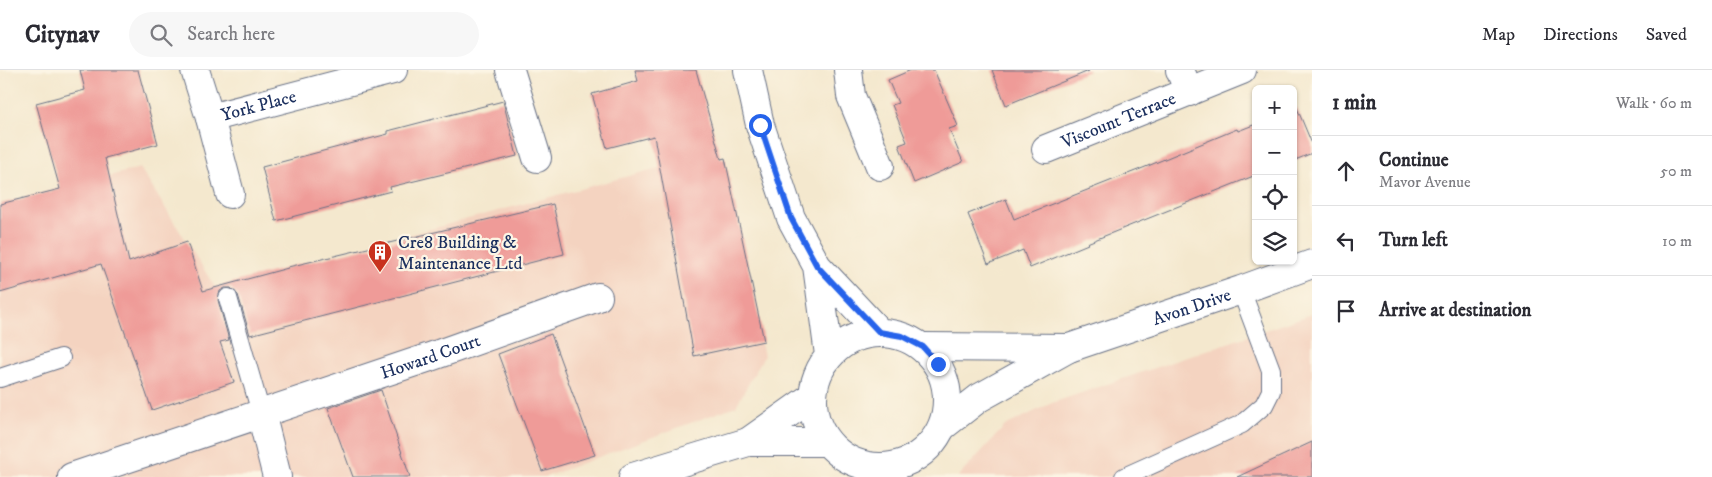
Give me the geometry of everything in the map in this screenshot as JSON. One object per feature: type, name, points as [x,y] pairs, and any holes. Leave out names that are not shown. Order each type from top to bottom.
[{"type":"street","name":"York Place","points":[[195,70],[230,194]]},
{"type":"street","name":"York Place","points":[[210,118],[393,70]]},
{"type":"street","points":[[510,70],[537,158]]},
{"type":"street","points":[[748,70],[760,125],[791,218],[817,266],[879,332]]},
{"type":"street","points":[[848,70],[851,96],[880,166]]},
{"type":"street","name":"Viscount Terrace","points":[[1046,149],[1185,81],[1242,70]]},
{"type":"street","name":"Avon Drive","points":[[943,426],[979,398],[1069,348],[1312,264]]},
{"type":"street","points":[[817,266],[829,355]]},
{"type":"street","name":"Howard Court","points":[[72,477],[430,357],[598,297]]},
{"type":"street","points":[[879,332],[902,336],[923,347],[938,364],[946,383],[948,405],[943,426],[918,465],[906,462],[886,467],[866,466],[851,468],[828,442],[819,428],[814,412],[813,396],[818,374],[829,355],[844,343],[861,335],[879,332]]},
{"type":"street","name":"Avon Drive","points":[[923,347],[1069,348]]},
{"type":"street","points":[[748,442],[813,396]]},
{"type":"street","points":[[261,413],[277,477]]},
{"type":"street","points":[[633,477],[748,442],[828,442]]},
{"type":"lane","points":[[1127,476],[1242,424],[1264,405],[1271,391],[1271,370],[1241,290]]},
{"type":"lane","points":[[228,298],[261,413]]},
{"type":"lane","points":[[0,378],[61,358]]},
{"type":"shaded area","points":[[718,152],[764,356],[736,406],[545,477],[0,477],[0,205],[140,168],[215,287]]},
{"type":"shaded area","points":[[1312,314],[1312,477],[958,477],[1005,426],[1052,403]]},
{"type":"building","points":[[80,70],[138,70],[158,144],[105,158],[129,262],[187,242],[203,291],[288,267],[553,204],[564,254],[250,335],[238,295],[231,288],[225,288],[220,291],[218,300],[229,340],[220,342],[234,382],[152,410],[101,264],[0,293],[0,204],[60,189],[36,103],[85,90]]},
{"type":"building","points":[[635,70],[696,70],[721,159],[725,158],[764,341],[694,356],[654,136],[607,148],[592,94],[638,81]]},
{"type":"building","points":[[911,70],[934,70],[958,126],[949,129],[963,162],[914,183],[899,145],[907,142],[892,105],[898,103],[888,80]]},
{"type":"building","points":[[992,70],[1088,70],[1089,71],[1006,105]]},
{"type":"building","points":[[503,101],[517,156],[390,187],[391,191],[276,221],[262,167]]},
{"type":"building","points":[[1297,108],[1312,144],[1312,153],[1297,159]]},
{"type":"building","points":[[1252,126],[1252,177],[1030,268],[1023,250],[988,264],[968,214],[1006,199],[1014,219],[1237,129],[1238,131]]},
{"type":"building","points":[[551,334],[595,455],[542,471],[498,354]]},
{"type":"building","points":[[381,390],[410,477],[353,477],[328,408]]},
{"type":"building","points":[[1312,442],[1312,477],[1237,477]]},
{"type":"place","name":"Cre8 Building & Maintenance Ltd","points":[[380,273]]},
{"type":"route","points":[[760,125],[791,218],[817,266],[879,332],[902,336],[923,347],[938,364]]}]
